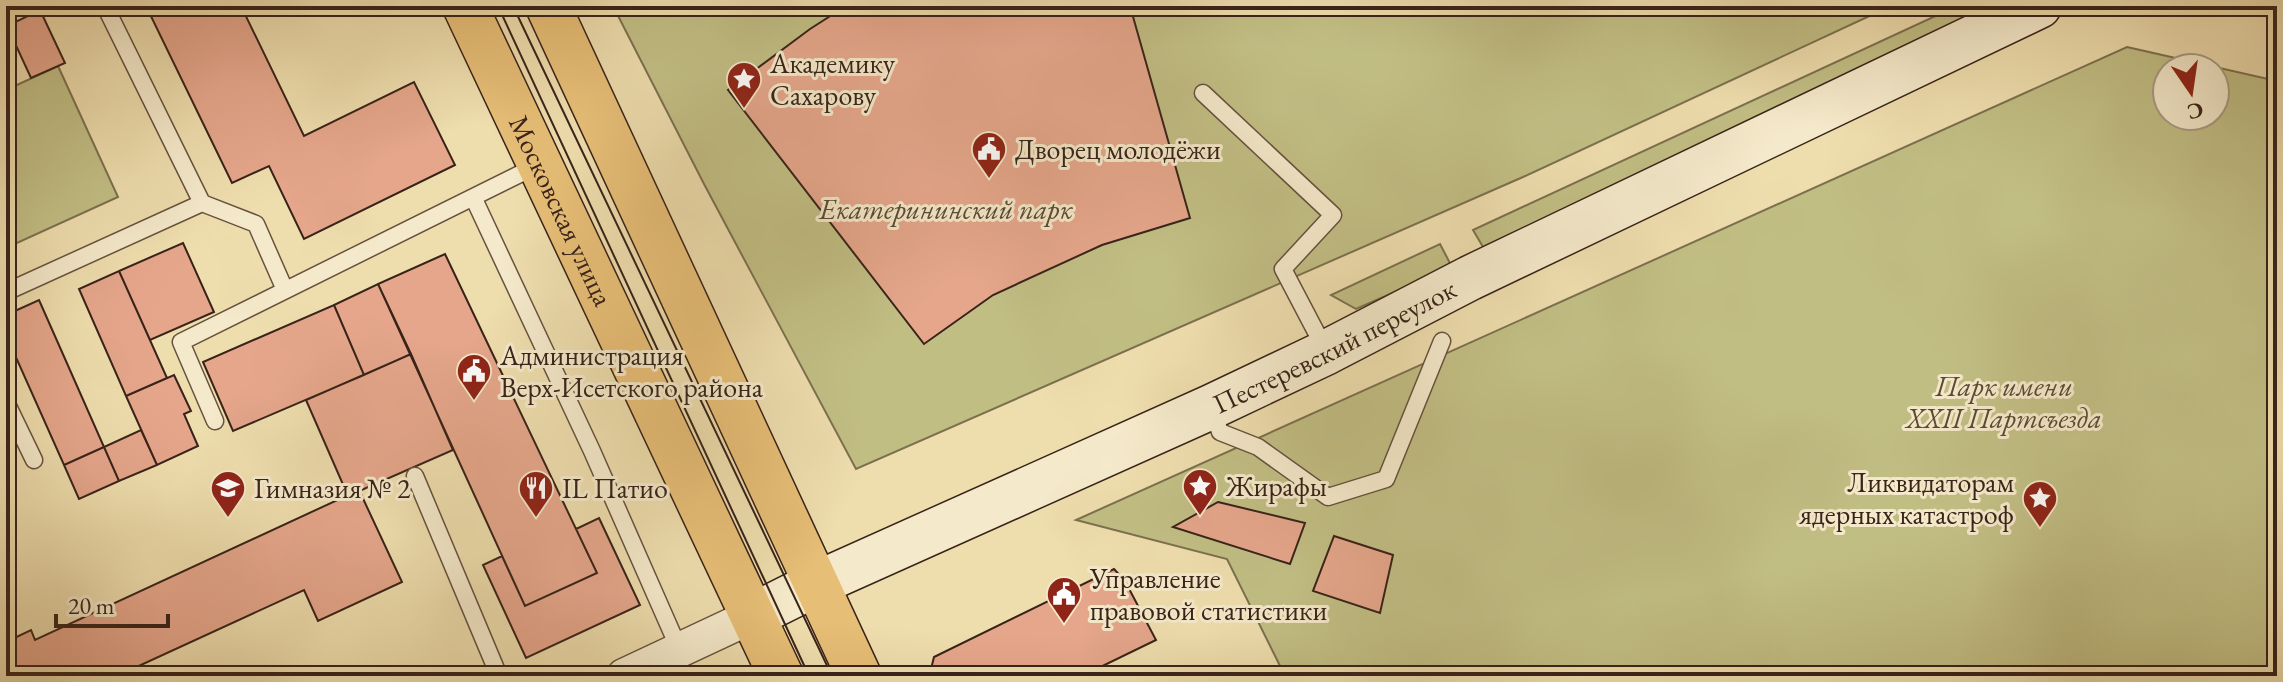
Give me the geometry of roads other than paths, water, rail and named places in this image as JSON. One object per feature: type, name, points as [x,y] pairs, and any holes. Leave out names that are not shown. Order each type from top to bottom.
[{"type":"main road","name":"Московская улица","points":[[465,6],[781,676]]},
{"type":"main road","points":[[548,6],[859,676]]},
{"type":"main road","name":"Пестеревский переулок","points":[[752,616],[816,584],[1211,407],[1327,352],[1470,278],[2039,6]]},
{"type":"street","name":"Пестеревский переулок","points":[[624,676],[752,616]]},
{"type":"lane","points":[[105,6],[202,203],[256,224],[285,290]]},
{"type":"lane","points":[[1203,93],[1333,215],[1283,269],[1327,352]]},
{"type":"lane","points":[[215,421],[181,342],[539,165]]},
{"type":"lane","points":[[474,199],[586,438],[680,651]]},
{"type":"lane","points":[[6,292],[202,203]]},
{"type":"lane","points":[[1211,407],[1220,432],[1258,447],[1328,497],[1386,479],[1442,341]]},
{"type":"lane","points":[[6,402],[34,460]]},
{"type":"lane","points":[[415,476],[499,676]]},
{"type":"tram line","points":[[498,6],[809,676]]},
{"type":"tram line","points":[[513,6],[832,676]]},
{"type":"place","name":"Академику Сахарову","points":[[744,110]]},
{"type":"place","name":"Дворец молодёжи","points":[[989,180]]},
{"type":"place","name":"Администрация Верх-Исетского района","points":[[474,402]]},
{"type":"place","name":"Жирафы","points":[[1200,517]]},
{"type":"place","name":"Гимназия № 2","points":[[228,519]]},
{"type":"place","name":"IL Патио","points":[[536,519]]},
{"type":"place","name":"Ликвидаторам ядерных катастроф","points":[[2040,529]]},
{"type":"place","name":"Управление правовой статистики","points":[[1064,625]]},
{"type":"park label","name":"Екатерининский парк","points":[[946,209]]},
{"type":"park label","name":"Парк имени XXII Партсъезда","points":[[2004,402]]}]
